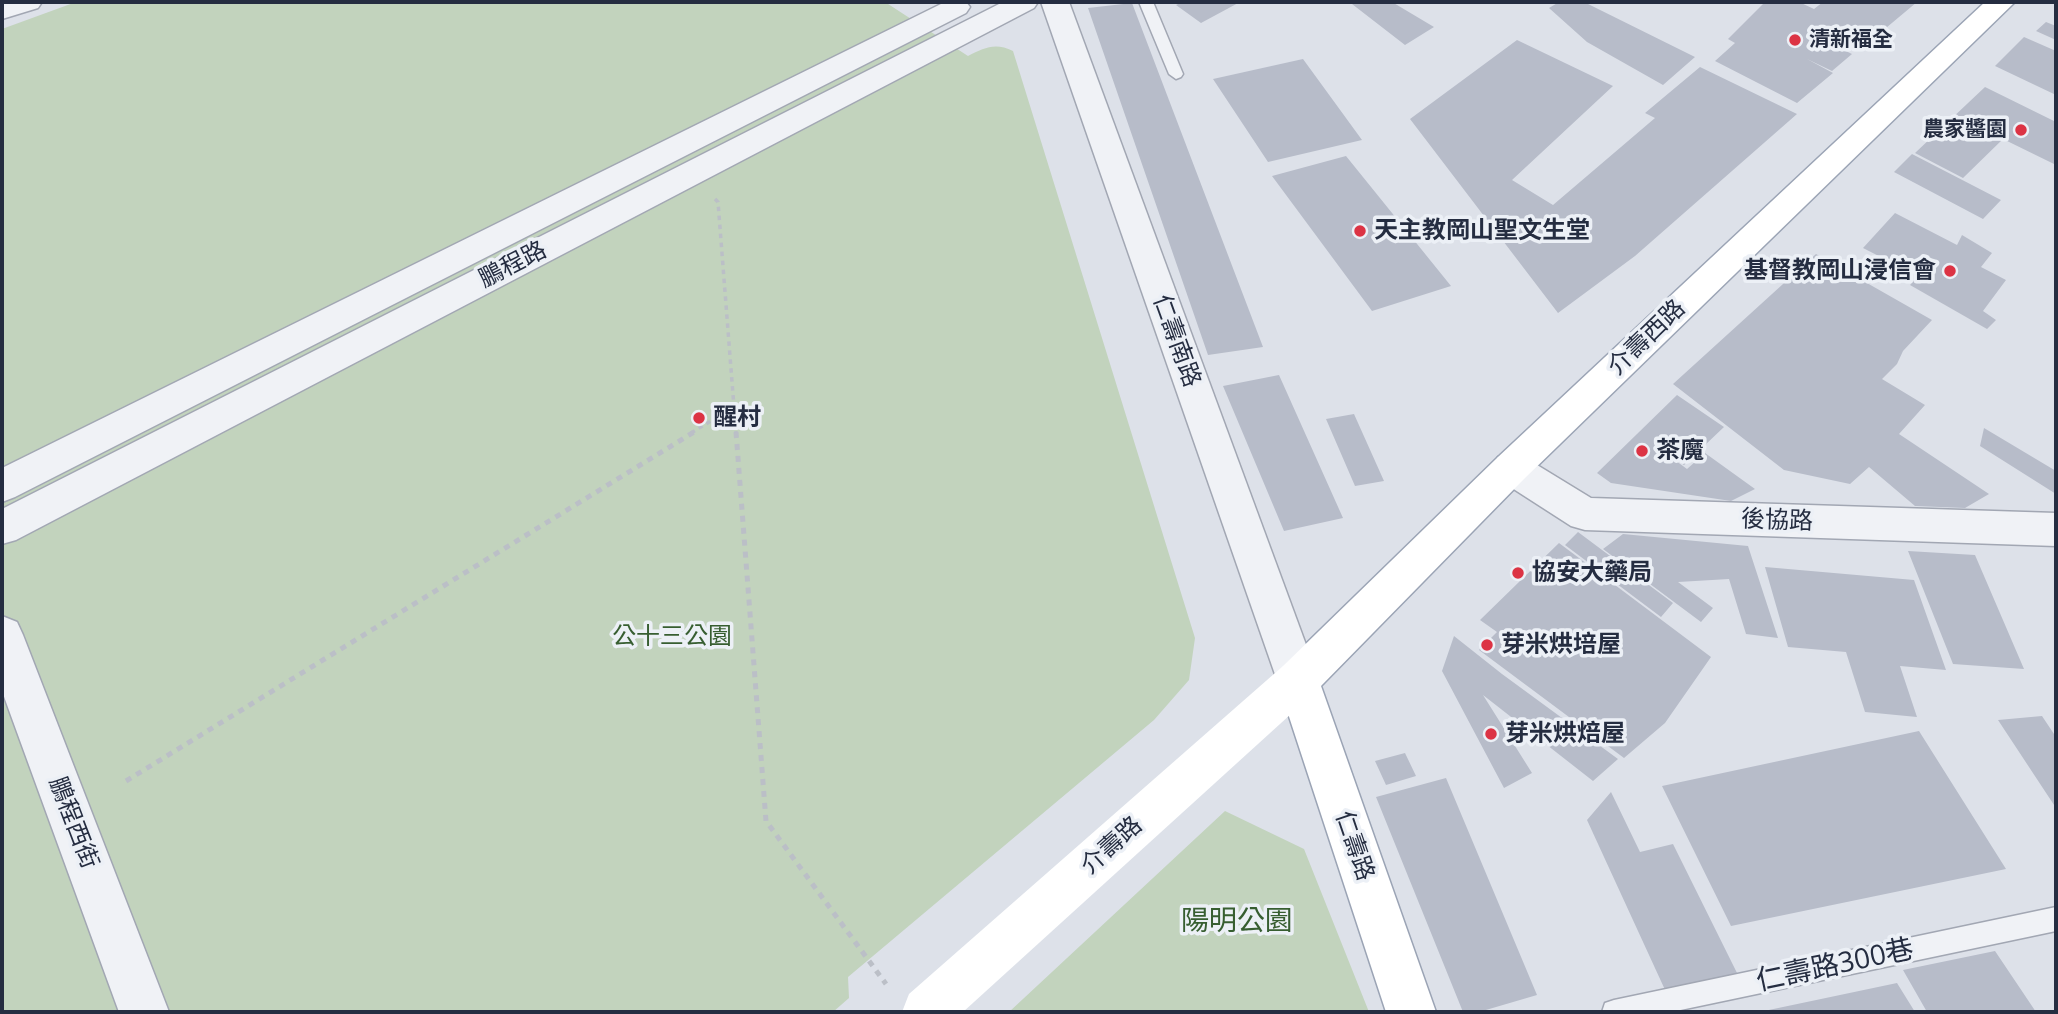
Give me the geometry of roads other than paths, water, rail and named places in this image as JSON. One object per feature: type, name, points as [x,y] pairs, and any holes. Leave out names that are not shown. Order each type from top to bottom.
[{"type":"main road","name":"介壽西路","points":[[1298,680],[1511,468],[2001,2]]},
{"type":"main road","name":"介壽路","points":[[909,1002],[1298,680]]},
{"type":"main road","name":"仁壽路","points":[[1298,680],[1411,1012]]},
{"type":"street","points":[[2,12],[28,2]]},
{"type":"street","name":"鵬程路","points":[[2,486],[968,2]]},
{"type":"street","name":"鵬程路","points":[[2,528],[1024,2]]},
{"type":"street","name":"仁壽南路","points":[[1055,2],[1298,680]]},
{"type":"street","name":"後協路","points":[[1511,468],[1585,514],[2056,530]]},
{"type":"street","name":"鵬程西街","points":[[2,635],[145,1012]]},
{"type":"lane","points":[[1146,2],[1176,74]]},
{"type":"lane","name":"仁壽路300巷","points":[[1614,1012],[2056,919]]},
{"type":"place","name":"清新福全","points":[[1795,40]]},
{"type":"place","name":"農家醬園","points":[[2021,130]]},
{"type":"place","name":"天主教岡山聖文生堂","points":[[1360,231]]},
{"type":"place","name":"基督教岡山浸信會","points":[[1950,271]]},
{"type":"place","name":"醒村","points":[[699,418]]},
{"type":"place","name":"茶魔","points":[[1642,451]]},
{"type":"place","name":"協安大藥局","points":[[1518,573]]},
{"type":"place","name":"芽米烘培屋","points":[[1487,645]]},
{"type":"place","name":"芽米烘焙屋","points":[[1491,734]]},
{"type":"park label","name":"公十三公園","points":[[672,637]]},
{"type":"park label","name":"陽明公園","points":[[1237,922]]}]
